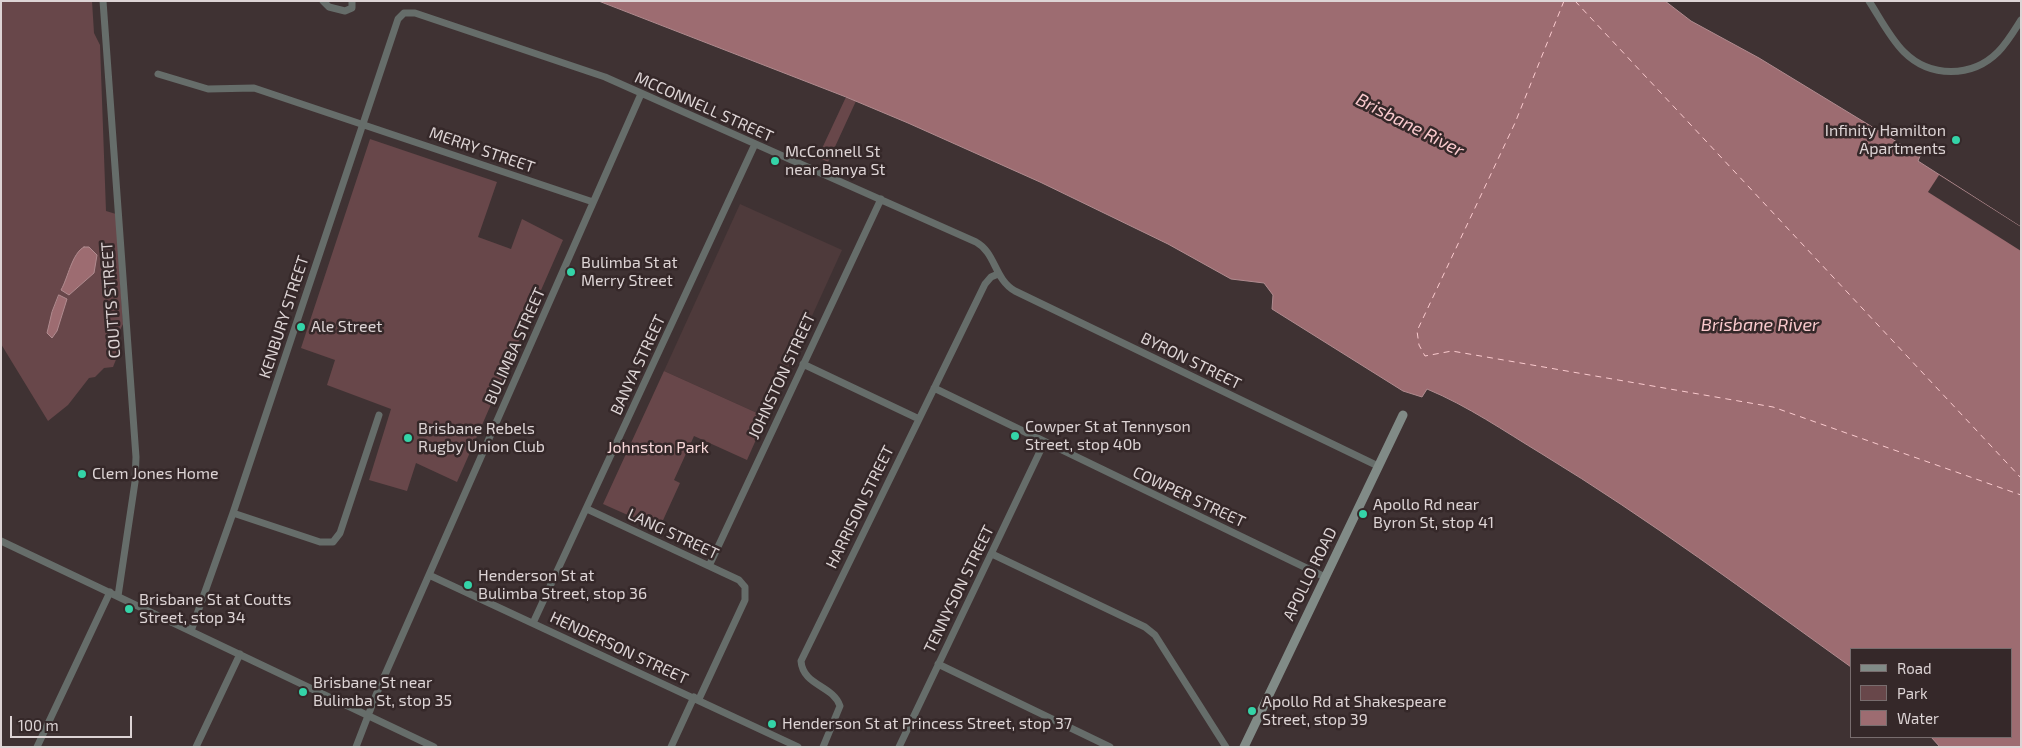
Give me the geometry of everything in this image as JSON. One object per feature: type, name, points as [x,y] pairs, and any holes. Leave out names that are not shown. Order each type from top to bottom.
[{"type":"street","name":"COUTTS STREET","points":[[103,1],[136,457],[135,482],[118,596]]},
{"type":"street","points":[[323,1],[329,7],[345,11],[352,8],[352,1]]},
{"type":"street","points":[[1869,1],[1899,47],[1924,66],[1934,70],[1958,72],[1970,70],[1987,61],[1998,52],[2021,20]]},
{"type":"street","name":"MCCONNELL STREET","points":[[404,13],[414,13],[582,68],[880,198],[982,245],[988,251],[998,274]]},
{"type":"street","name":"KENBURY STREET","points":[[191,631],[233,513],[398,19],[404,13]]},
{"type":"street","name":"MERRY STREET","points":[[158,74],[208,89],[254,88],[593,202]]},
{"type":"street","name":"BULIMBA STREET","points":[[356,747],[429,575],[641,94]]},
{"type":"street","name":"BANYA STREET","points":[[533,624],[755,144]]},
{"type":"street","name":"JOHNSTON STREET","points":[[709,566],[880,198]]},
{"type":"street","name":"HARRISON STREET","points":[[823,747],[840,706],[836,697],[805,676],[801,670],[801,661],[985,284],[991,277],[998,274]]},
{"type":"street","name":"BYRON STREET","points":[[998,274],[1003,284],[1014,291],[1378,466]]},
{"type":"street","points":[[803,364],[919,419]]},
{"type":"street","name":"COWPER STREET","points":[[934,388],[1326,577]]},
{"type":"street","points":[[233,513],[320,542],[333,542],[340,533],[379,415]]},
{"type":"street","name":"APOLLO ROAD","points":[[1244,747],[1403,415]]},
{"type":"street","name":"TENNYSON STREET","points":[[899,747],[1044,442]]},
{"type":"street","name":"LANG STREET","points":[[587,508],[739,580],[745,587],[745,600],[696,698]]},
{"type":"street","points":[[1,541],[434,747]]},
{"type":"street","points":[[992,554],[1155,635],[1226,747]]},
{"type":"street","name":"HENDERSON STREET","points":[[429,575],[798,747]]},
{"type":"street","points":[[37,747],[110,592]]},
{"type":"street","points":[[196,747],[240,654]]},
{"type":"street","points":[[938,664],[1110,747]]},
{"type":"street","points":[[671,747],[696,698]]},
{"type":"shaded area","points":[[740,204],[842,250],[766,417],[664,371]]},
{"type":"green space","points":[[1,1],[92,1],[94,33],[100,45],[106,211],[116,214],[123,324],[120,330],[114,330],[114,334],[119,334],[121,347],[113,367],[104,368],[95,377],[89,378],[68,405],[48,421],[1,344]]},
{"type":"green space","points":[[846,97],[856,101],[828,162],[818,157]]},
{"type":"green space","points":[[370,139],[497,182],[478,237],[511,249],[522,219],[563,240],[457,482],[416,463],[407,491],[369,480],[391,409],[327,385],[335,360],[301,348]]},
{"type":"green space","name":"Johnston Park","points":[[664,371],[766,417],[747,460],[694,436],[674,480],[680,483],[659,529],[603,504]]},
{"type":"water","name":"Brisbane River","points":[[599,1],[1665,1],[1691,21],[1759,58],[1920,156],[1918,161],[2021,227],[2021,747],[1940,747],[1932,738],[2012,738],[2012,648],[1850,648],[1850,666],[1621,504],[1500,428],[1457,403],[1427,389],[1422,397],[1403,391],[1272,309],[1273,295],[1264,283],[1231,279],[1168,244],[1040,182],[846,97]]},
{"type":"water","points":[[84,247],[89,247],[97,255],[94,273],[69,295],[61,290],[73,260]]},
{"type":"water","points":[[59,295],[67,299],[57,331],[52,338],[47,333],[52,312]]},
{"type":"pier","points":[[1939,175],[2021,227],[2021,251],[1928,192]]},
{"type":"ferry route","points":[[1564,1],[1515,123],[1417,331],[1419,345],[1425,356],[1452,351],[1773,407],[2021,495]]},
{"type":"ferry route","points":[[1575,1],[2021,478]]},
{"type":"place","name":"Infinity Hamilton Apartments","points":[[1956,140]]},
{"type":"place","name":"McConnell St near Banya St","points":[[775,161]]},
{"type":"place","name":"Bulimba St at Merry Street","points":[[571,272]]},
{"type":"place","name":"Ale Street","points":[[301,327]]},
{"type":"place","name":"Cowper St at Tennyson Street, stop 40b","points":[[1015,436]]},
{"type":"place","name":"Brisbane Rebels Rugby Union Club","points":[[408,438]]},
{"type":"place","name":"Clem Jones Home","points":[[82,474]]},
{"type":"place","name":"Apollo Rd near Byron St, stop 41","points":[[1363,514]]},
{"type":"place","name":"Henderson St at Bulimba Street, stop 36","points":[[468,585]]},
{"type":"place","name":"Brisbane St at Coutts Street, stop 34","points":[[129,609]]},
{"type":"place","name":"Brisbane St near Bulimba St, stop 35","points":[[303,692]]},
{"type":"place","name":"Apollo Rd at Shakespeare Street, stop 39","points":[[1252,711]]},
{"type":"place","name":"Henderson St at Princess Street, stop 37","points":[[772,724]]}]
